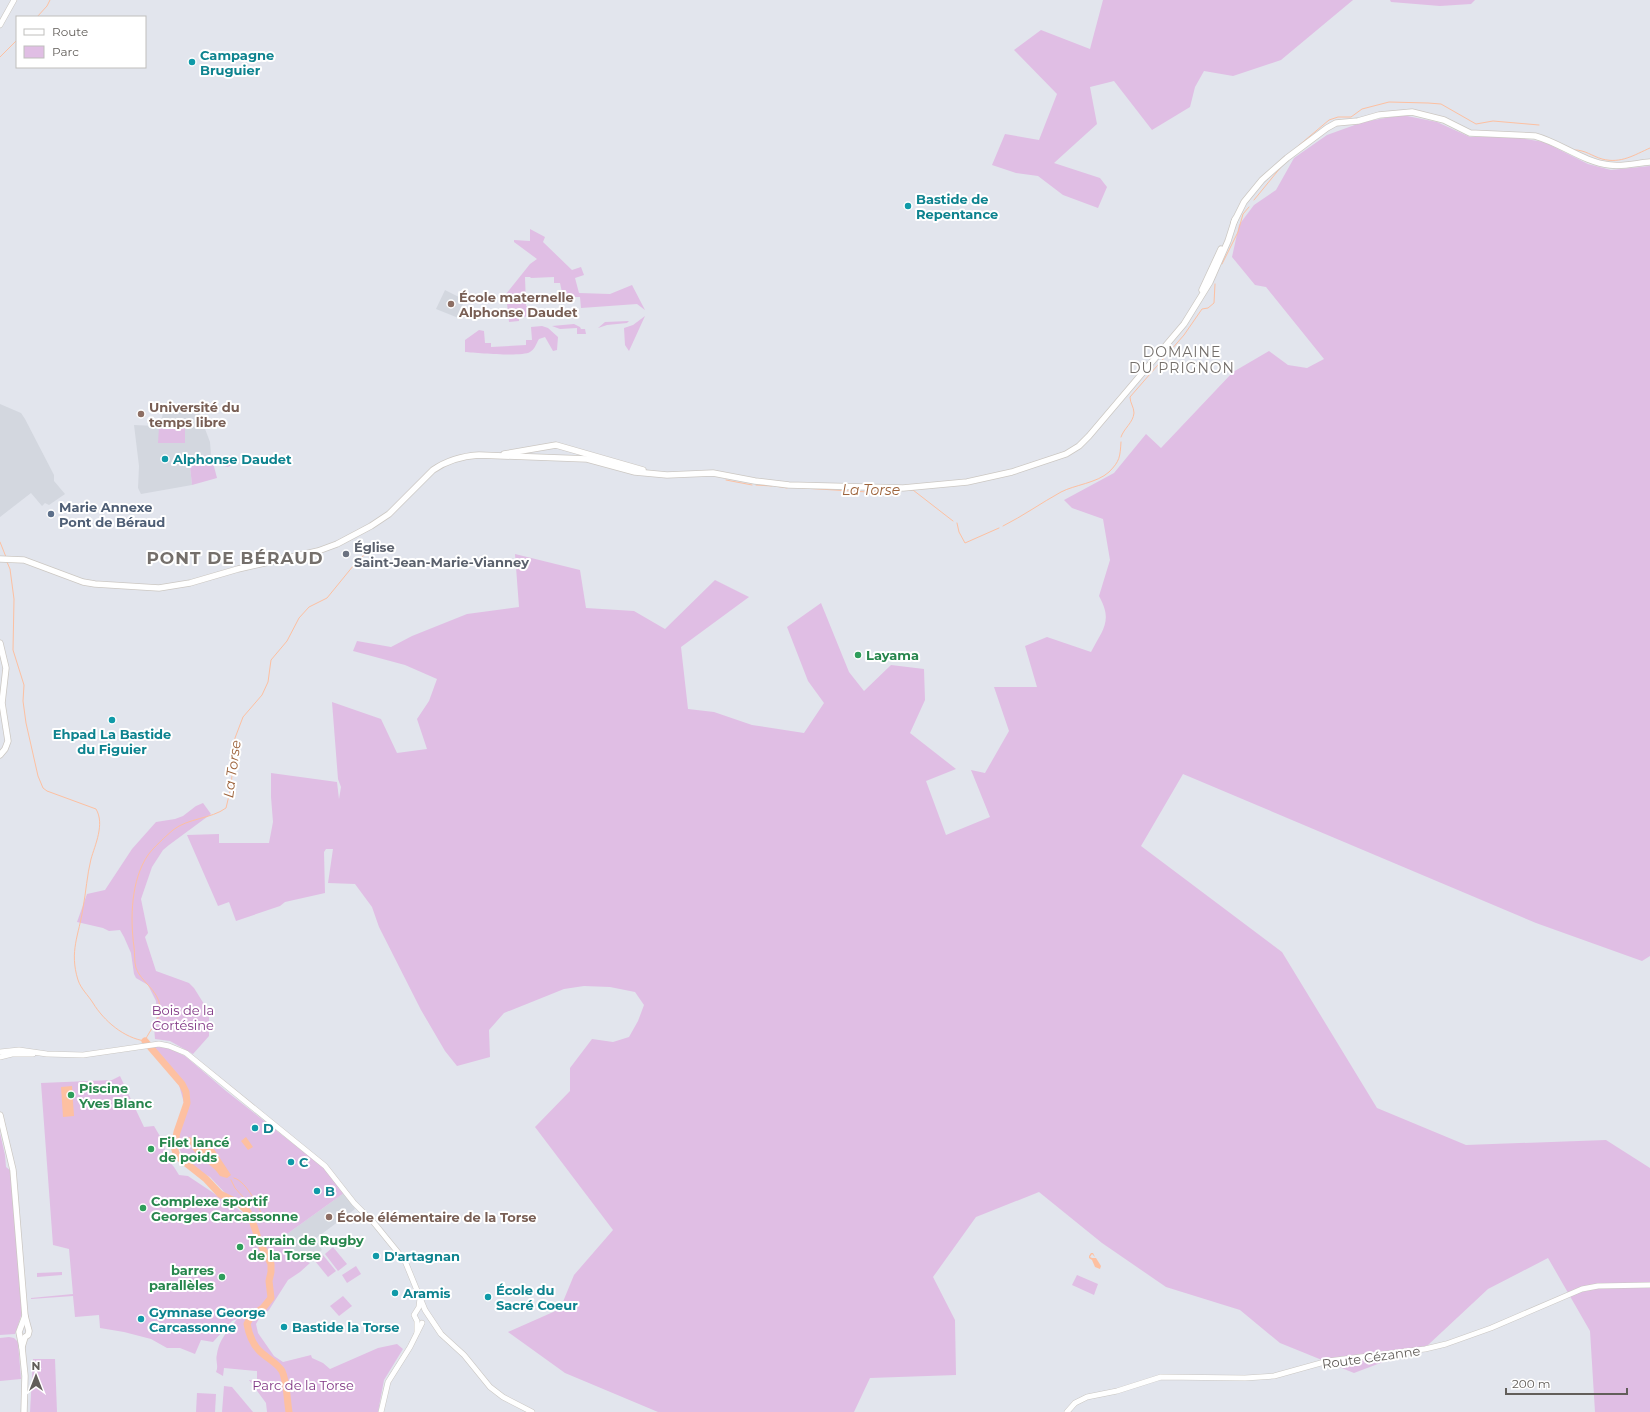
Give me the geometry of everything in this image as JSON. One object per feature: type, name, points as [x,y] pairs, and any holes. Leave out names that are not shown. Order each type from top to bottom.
[{"type":"main road","points":[[0,559],[24,560],[75,579],[109,586],[159,588],[190,583],[238,568],[328,548],[371,526],[389,514],[432,470],[472,455],[588,459],[635,472],[667,475],[713,473],[791,485],[902,488],[966,482],[1012,472],[1066,454],[1079,446],[1090,436],[1174,338],[1210,282],[1228,241],[1235,220],[1244,202],[1262,180],[1277,166],[1327,128],[1336,123],[1358,121],[1379,115],[1403,112],[1420,113],[1438,118],[1470,133],[1535,136],[1545,139],[1582,157],[1604,164],[1617,166],[1650,162]]},
{"type":"main road","points":[[495,455],[551,445],[645,470],[650,473]]},
{"type":"main road","points":[[565,458],[566,448]]},
{"type":"main road","points":[[528,449],[525,454],[528,457]]},
{"type":"main road","points":[[565,458],[572,450]]},
{"type":"main road","points":[[0,643],[6,668],[2,703],[8,741],[5,749],[0,755]]},
{"type":"main road","points":[[0,1115],[13,1170],[25,1316],[24,1328],[19,1332],[23,1336],[22,1347],[26,1389],[24,1412]]},
{"type":"main road","points":[[23,1336],[29,1333],[24,1328]]},
{"type":"street","points":[[0,25],[14,0]]},
{"type":"street","points":[[0,1057],[12,1054],[40,1053],[83,1055],[150,1044],[166,1045],[186,1053],[325,1166],[348,1191],[405,1261],[425,1310],[423,1320],[417,1334],[388,1382],[381,1412]]},
{"type":"street","points":[[0,1052],[19,1050],[40,1053]]},
{"type":"street","name":"Route Cézanne","points":[[1067,1412],[1075,1403],[1087,1397],[1117,1391],[1161,1377],[1245,1378],[1274,1376],[1328,1361],[1425,1349],[1446,1344],[1491,1328],[1582,1288],[1598,1286],[1650,1285]]},
{"type":"street","points":[[420,1297],[418,1310],[414,1315],[435,1324],[442,1334],[464,1355],[490,1387],[503,1397],[532,1412]]},
{"type":"street","points":[[418,1310],[425,1310]]},
{"type":"shaded area","name":"École maternelle Alphonse Daudet","points":[[445,290],[465,300],[461,308],[465,311],[461,319],[436,309]]},
{"type":"shaded area","points":[[0,404],[21,413],[54,475],[54,481],[65,494],[49,505],[45,503],[42,506],[31,493],[0,517]]},
{"type":"shaded area","points":[[163,412],[199,413],[210,442],[211,455],[189,458],[192,485],[141,494],[138,488],[139,466],[134,425],[156,426],[161,423]]},
{"type":"shaded area","points":[[72,1086],[74,1116],[63,1117],[61,1087]]},
{"type":"shaded area","points":[[189,1137],[212,1146],[231,1175],[227,1178],[220,1176],[193,1149],[190,1144]]},
{"type":"shaded area","points":[[246,1137],[253,1147],[248,1150],[241,1141]]},
{"type":"shaded area","points":[[344,1193],[355,1209],[315,1239],[322,1250],[305,1260],[297,1257],[291,1249],[287,1234]]},
{"type":"shaded area","points":[[1091,1253],[1093,1253],[1095,1257],[1092,1254],[1090,1257],[1096,1258],[1101,1266],[1100,1269],[1095,1267],[1092,1260],[1089,1258]]},
{"type":"green space","points":[[1103,0],[1353,0],[1281,60],[1233,76],[1204,71],[1195,87],[1190,107],[1152,130],[1114,81],[1090,87],[1097,124],[1054,163],[1100,178],[1107,187],[1098,208],[1063,195],[1038,176],[1016,173],[992,165],[1005,134],[1039,140],[1057,94],[1014,50],[1041,30],[1090,49]]},
{"type":"green space","points":[[1390,0],[1475,0],[1471,4],[1440,6],[1391,2]]},
{"type":"green space","points":[[1402,115],[1437,122],[1470,137],[1507,136],[1544,142],[1588,164],[1611,170],[1650,166],[1650,956],[1642,961],[1536,923],[1183,774],[1141,846],[1282,952],[1377,1108],[1466,1145],[1606,1140],[1650,1168],[1650,1412],[1595,1412],[1590,1331],[1548,1258],[1488,1289],[1428,1345],[1354,1373],[1280,1343],[1240,1310],[1166,1287],[1102,1243],[1039,1192],[976,1217],[933,1277],[955,1320],[956,1375],[870,1378],[854,1412],[658,1412],[565,1373],[508,1332],[560,1309],[574,1275],[613,1230],[535,1127],[570,1091],[570,1068],[592,1039],[613,1042],[629,1037],[638,1021],[644,1005],[635,992],[610,987],[584,986],[564,989],[504,1013],[489,1030],[490,1057],[457,1066],[445,1051],[421,1010],[379,927],[372,907],[355,884],[328,883],[333,849],[326,849],[324,852],[325,893],[285,902],[280,906],[236,921],[229,902],[218,906],[187,835],[219,834],[219,843],[269,843],[273,822],[271,773],[337,782],[339,799],[341,787],[338,779],[332,702],[381,719],[397,753],[427,749],[417,719],[429,701],[437,679],[405,665],[353,651],[357,641],[391,647],[412,636],[467,614],[519,607],[515,554],[580,570],[586,608],[634,611],[665,629],[715,580],[749,597],[681,647],[688,709],[714,712],[752,725],[804,733],[824,703],[808,681],[787,627],[821,603],[849,672],[864,691],[891,665],[924,669],[925,700],[910,733],[956,769],[926,781],[946,835],[990,817],[971,770],[985,773],[1009,731],[994,687],[1037,687],[1025,646],[1047,637],[1091,652],[1105,625],[1105,612],[1099,596],[1110,560],[1103,519],[1072,508],[1064,500],[1114,473],[1146,434],[1161,448],[1233,372],[1269,351],[1288,365],[1307,368],[1324,359],[1266,287],[1255,285],[1232,257],[1239,225],[1254,205],[1276,190],[1294,158],[1327,135],[1363,122]]},
{"type":"green space","points":[[530,229],[545,237],[543,242],[572,270],[581,267],[584,275],[575,278],[579,293],[610,294],[632,285],[645,310],[637,304],[581,308],[580,297],[563,297],[560,283],[554,283],[554,277],[525,277],[526,306],[532,306],[535,315],[519,318],[519,321],[509,322],[506,294],[530,264],[537,259],[514,242],[514,240],[530,241]]},
{"type":"green space","points":[[645,316],[629,351],[625,345],[624,328],[633,325]]},
{"type":"green space","points":[[629,321],[627,323],[607,325],[598,328],[605,322]]},
{"type":"green space","points":[[574,324],[581,329],[585,329],[586,334],[577,334],[577,328],[560,329],[552,326]]},
{"type":"green space","points":[[542,326],[548,328],[558,337],[557,350],[553,351],[545,337],[539,339],[530,352],[525,353],[499,354],[465,352],[465,340],[479,330],[484,331],[485,343],[491,343],[491,347],[526,345],[526,340],[532,340],[531,327]]},
{"type":"green space","points":[[162,424],[185,425],[185,443],[158,443],[159,427]]},
{"type":"green space","points":[[211,455],[217,478],[192,485],[189,458]]},
{"type":"green space","points":[[233,455],[239,459],[228,467],[223,466],[220,460]]},
{"type":"green space","name":"Bois de la Cortésine","points":[[203,803],[211,814],[163,850],[152,867],[141,899],[148,933],[145,937],[156,971],[189,983],[194,988],[209,1012],[209,1036],[193,1054],[170,1041],[155,1039],[154,1027],[157,1015],[156,1001],[148,985],[136,978],[131,953],[120,930],[109,931],[103,928],[77,922],[87,894],[105,890],[132,849],[156,822],[183,816],[196,806]]},
{"type":"green space","name":"Complexe sportif Georges Carcassonne","points":[[148,1046],[168,1048],[185,1056],[226,1091],[324,1168],[344,1193],[287,1234],[291,1249],[297,1257],[310,1263],[288,1280],[269,1310],[260,1317],[256,1324],[258,1333],[274,1356],[283,1362],[311,1355],[312,1358],[323,1363],[330,1369],[378,1348],[397,1344],[403,1349],[384,1380],[378,1412],[267,1412],[266,1403],[249,1380],[257,1381],[257,1371],[224,1368],[223,1376],[216,1372],[218,1348],[225,1335],[237,1319],[232,1321],[213,1342],[201,1340],[195,1354],[180,1348],[167,1348],[151,1339],[100,1328],[99,1315],[75,1317],[73,1296],[31,1299],[73,1294],[69,1249],[53,1245],[41,1083],[112,1080],[120,1076],[144,1127],[154,1126],[164,1143],[166,1158],[179,1175],[188,1176],[245,1214],[210,1177],[187,1165],[175,1140],[186,1110],[179,1085]]},
{"type":"green space","points":[[0,1133],[6,1167],[11,1171],[22,1313],[15,1334],[0,1335]]},
{"type":"green space","points":[[333,1247],[347,1264],[338,1271],[325,1254]]},
{"type":"green space","points":[[323,1255],[336,1271],[328,1277],[315,1261]]},
{"type":"green space","points":[[356,1266],[361,1274],[347,1283],[342,1275]]},
{"type":"green space","points":[[62,1272],[62,1275],[37,1277],[37,1273]]},
{"type":"green space","points":[[1077,1275],[1098,1284],[1094,1295],[1072,1285]]},
{"type":"green space","points":[[343,1296],[352,1306],[339,1316],[330,1306]]},
{"type":"green space","points":[[0,1338],[14,1338],[18,1342],[21,1379],[0,1381]]},
{"type":"green space","points":[[33,1359],[55,1359],[57,1412],[30,1412]]},
{"type":"green space","points":[[224,1386],[232,1387],[253,1412],[222,1412]]},
{"type":"green space","points":[[197,1393],[216,1394],[215,1412],[196,1412]]},
{"type":"waterway","points":[[38,16],[47,6],[50,0]]},
{"type":"waterway","points":[[0,57],[16,41]]},
{"type":"waterway","points":[[1297,147],[1329,120],[1338,117],[1351,117],[1362,109],[1389,102],[1441,104],[1476,124],[1493,121],[1539,125]]},
{"type":"waterway","points":[[1575,150],[1579,150],[1602,159],[1621,160],[1650,148]]},
{"type":"waterway","points":[[1254,200],[1281,167]]},
{"type":"waterway","points":[[1222,264],[1238,232],[1243,214],[1249,207]]},
{"type":"waterway","points":[[1121,437],[1130,423],[1134,413],[1130,397],[1184,335],[1202,309],[1208,308],[1214,303],[1215,284]]},
{"type":"waterway","points":[[1003,526],[1061,492],[1104,476],[1117,462],[1120,455],[1121,442]]},
{"type":"waterway","name":"La Torse","points":[[726,480],[752,485]]},
{"type":"waterway","name":"La Torse","points":[[756,485],[772,486]]},
{"type":"waterway","name":"La Torse","points":[[775,486],[787,488]]},
{"type":"waterway","name":"La Torse","points":[[802,488],[868,492],[913,490],[953,521]]},
{"type":"waterway","points":[[957,523],[959,532],[965,543],[999,528]]},
{"type":"waterway","points":[[0,542],[6,557]]},
{"type":"waterway","name":"La Torse","points":[[7,562],[10,569],[14,599],[13,650],[24,685],[23,701],[26,723],[38,776],[43,788],[47,791],[96,809],[99,815],[100,821],[97,841],[91,859],[76,943],[74,960],[75,970],[79,983],[103,1016],[115,1028],[130,1036],[145,1041],[159,1016],[160,1006],[156,995],[138,973],[135,963],[132,912],[135,887],[142,865],[150,852],[173,830],[186,823],[220,812],[226,808],[231,787],[235,738],[243,717],[262,695],[268,682],[271,660],[287,641],[299,618],[309,607],[327,598],[358,560],[378,544]]},
{"type":"waterway","name":"La Torse","points":[[145,1041],[182,1084],[186,1092],[187,1103],[177,1132],[174,1147],[177,1156],[206,1179],[220,1194],[240,1204],[248,1212],[259,1241],[271,1264],[269,1281],[271,1298],[263,1308],[251,1316],[247,1324],[257,1348],[276,1364],[284,1375],[289,1412]]},
{"type":"waterway","points":[[234,1178],[244,1184],[265,1221]]},
{"type":"waterway","points":[[231,1180],[235,1188],[244,1198]]},
{"type":"place","name":"Campagne Bruguier","points":[[192,62]]},
{"type":"place","name":"Bastide de Repentance","points":[[908,206]]},
{"type":"place","name":"École maternelle Alphonse Daudet","points":[[451,304]]},
{"type":"place","name":"Université du temps libre","points":[[141,414]]},
{"type":"place","name":"Alphonse Daudet","points":[[165,459]]},
{"type":"place","name":"Marie Annexe Pont de Béraud","points":[[51,514]]},
{"type":"place","name":"Église Saint-Jean-Marie-Vianney","points":[[346,554]]},
{"type":"place","name":"Layama","points":[[858,655]]},
{"type":"place","name":"Ehpad La Bastide du Figuier","points":[[112,720]]},
{"type":"place","name":"Piscine Yves Blanc","points":[[71,1095]]},
{"type":"place","name":"D","points":[[255,1128]]},
{"type":"place","name":"Filet lancé de poids","points":[[151,1149]]},
{"type":"place","name":"C","points":[[291,1162]]},
{"type":"place","name":"B","points":[[317,1191]]},
{"type":"place","name":"Complexe sportif Georges Carcassonne","points":[[143,1208]]},
{"type":"place","name":"École élémentaire de la Torse","points":[[329,1217]]},
{"type":"place","name":"Terrain de Rugby de la Torse","points":[[240,1247]]},
{"type":"place","name":"D'artagnan","points":[[376,1256]]},
{"type":"place","name":"barres parallèles","points":[[222,1277]]},
{"type":"place","name":"Aramis","points":[[395,1293]]},
{"type":"place","name":"École du Sacré Coeur","points":[[488,1297]]},
{"type":"place","name":"Gymnase George Carcassonne","points":[[141,1319]]},
{"type":"place","name":"Bastide la Torse","points":[[284,1327]]},
{"type":"district","name":"DOMAINE DU PRIGNON","points":[[1182,360]]},
{"type":"district","name":"PONT DE BÉRAUD","points":[[235,558]]},
{"type":"park label","name":"Parc de la Torse","points":[[303,1385]]}]
